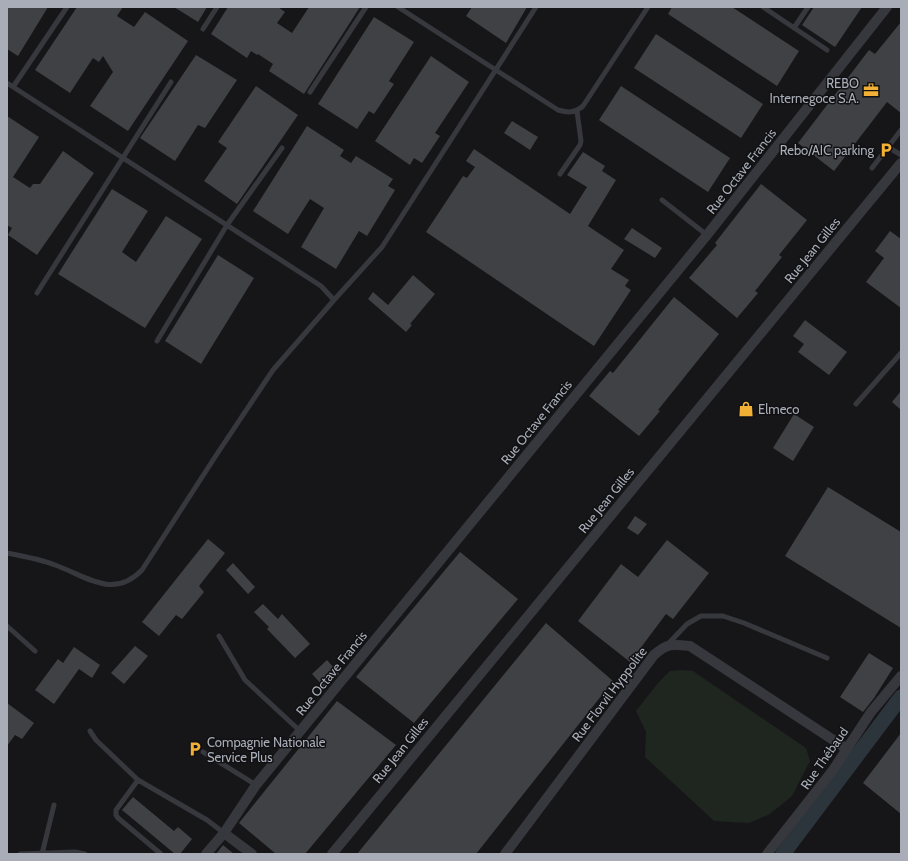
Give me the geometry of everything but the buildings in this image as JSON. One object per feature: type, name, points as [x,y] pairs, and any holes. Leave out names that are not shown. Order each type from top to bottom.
[{"type":"street","name":"Rue Octave Francis","points":[[206,854],[224,833],[256,785],[707,235],[887,7]]},
{"type":"street","name":"Rue Jean Gilles","points":[[332,854],[901,163]]},
{"type":"street","name":"Rue Florvil Hyppolite","points":[[505,854],[654,655],[667,645],[690,646],[847,749]]},
{"type":"street","name":"Rue Thébaud","points":[[767,854],[833,770],[871,712],[901,676]]},
{"type":"street","points":[[224,833],[252,854]]},
{"type":"lane","points":[[13,87],[66,7]]},
{"type":"lane","points":[[203,29],[217,7]]},
{"type":"lane","points":[[310,92],[366,7]]},
{"type":"lane","points":[[398,7],[558,110],[566,113],[577,111],[583,106],[648,7]]},
{"type":"lane","points":[[7,553],[55,565],[109,585],[120,585],[135,578],[146,564],[273,370],[382,247],[536,7]]},
{"type":"lane","points":[[763,7],[827,50]]},
{"type":"lane","points":[[794,28],[808,7]]},
{"type":"lane","points":[[37,293],[171,82]]},
{"type":"lane","points":[[7,83],[322,286],[334,300]]},
{"type":"lane","points":[[560,174],[580,145],[581,141],[577,111]]},
{"type":"lane","points":[[872,168],[901,130]]},
{"type":"lane","points":[[888,147],[901,155]]},
{"type":"lane","points":[[157,341],[227,225],[282,148]]},
{"type":"lane","points":[[662,200],[707,235]]},
{"type":"lane","points":[[856,404],[901,353]]},
{"type":"lane","points":[[667,645],[687,624],[701,616],[723,616],[744,623],[827,658]]},
{"type":"lane","points":[[7,626],[35,651]]},
{"type":"lane","points":[[219,636],[245,680],[300,731]]},
{"type":"lane","points":[[90,730],[96,740],[138,780],[207,820],[224,833]]},
{"type":"lane","points":[[204,752],[256,785]]},
{"type":"lane","points":[[138,780],[116,810],[116,814],[118,818],[161,854]]},
{"type":"lane","points":[[42,854],[54,805]]},
{"type":"lane","points":[[20,854],[75,852],[86,854]]},
{"type":"shaded area","points":[[670,671],[693,671],[806,748],[810,761],[792,796],[770,814],[749,823],[714,821],[645,757],[646,732],[636,711],[658,683]]},
{"type":"waterway","points":[[783,854],[901,697]]},
{"type":"place","name":"REBO Internegoce S.A.","points":[[871,90]]},
{"type":"place","name":"Rebo/AIC parking","points":[[886,150]]},
{"type":"place","name":"Elmeco","points":[[746,409]]},
{"type":"place","name":"Compagnie Nationale Service Plus","points":[[195,749]]}]
